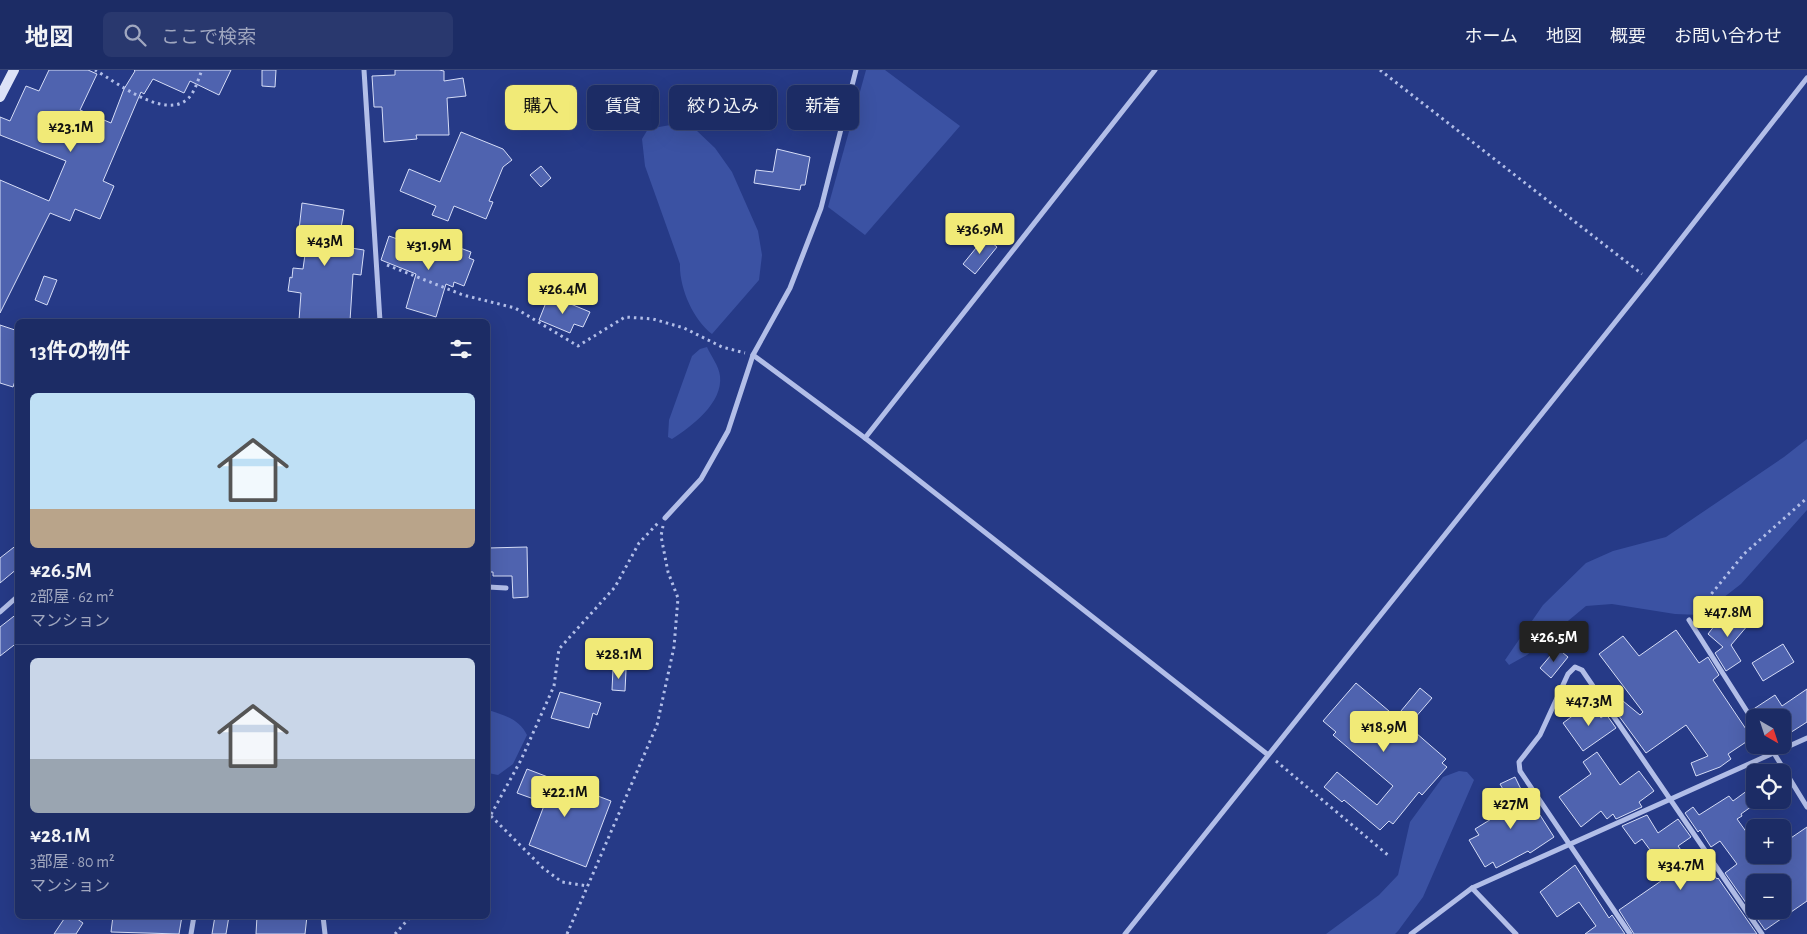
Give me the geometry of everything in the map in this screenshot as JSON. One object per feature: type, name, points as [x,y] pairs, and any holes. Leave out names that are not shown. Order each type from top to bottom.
[{"type":"street","points":[[0,97],[14,70]]},
{"type":"street","points":[[364,70],[374,260],[380,319]]},
{"type":"street","points":[[665,518],[701,479],[728,431],[753,355],[790,288],[821,208],[856,70]]},
{"type":"street","points":[[865,438],[1155,70]]},
{"type":"street","points":[[1126,934],[1267,754],[1649,280],[1807,78]]},
{"type":"street","points":[[753,355],[865,438],[1267,754]]},
{"type":"street","points":[[490,587],[506,588]]},
{"type":"street","points":[[0,612],[15,599]]},
{"type":"street","points":[[1689,620],[1746,710]]},
{"type":"street","points":[[1630,934],[1520,770],[1519,762],[1540,735],[1568,674],[1575,667],[1582,670],[1762,934]]},
{"type":"street","points":[[1791,745],[1807,738]]},
{"type":"street","points":[[1410,934],[1472,888],[1568,844],[1672,800],[1769,754]]},
{"type":"street","points":[[1774,754],[1807,807]]},
{"type":"street","points":[[1472,888],[1516,934]]},
{"type":"street","points":[[191,934],[194,919]]},
{"type":"street","points":[[323,919],[325,934]]},
{"type":"path","points":[[95,70],[152,103],[170,106],[184,100],[193,93],[202,70]]},
{"type":"path","points":[[1380,70],[1649,280]]},
{"type":"path","points":[[374,260],[463,295],[515,308],[578,346],[624,317],[653,319],[684,328],[722,347],[753,355]]},
{"type":"path","points":[[1689,620],[1744,554],[1807,498]]},
{"type":"path","points":[[588,886],[562,882],[543,868],[491,816],[521,760],[554,686],[559,649],[615,587],[639,543],[665,518]]},
{"type":"path","points":[[567,934],[657,725],[674,647],[678,598],[668,572],[661,536],[665,518]]},
{"type":"path","points":[[1267,754],[1390,856]]},
{"type":"path","points":[[395,934],[408,919]]},
{"type":"shaded area","points":[[866,70],[885,70],[960,126],[865,235],[828,207],[849,130],[859,130],[859,95]]},
{"type":"shaded area","points":[[669,125],[669,130],[696,130],[715,148],[732,172],[758,231],[762,255],[759,280],[712,334],[693,312],[688,302],[682,283],[680,264],[645,166],[642,139],[647,130],[659,130],[659,127]]},
{"type":"shaded area","points":[[707,347],[717,365],[720,376],[720,386],[717,395],[705,413],[672,439],[668,437],[669,420],[692,356],[700,349]]},
{"type":"shaded area","points":[[1807,439],[1807,510],[1741,584],[1701,615],[1675,614],[1612,604],[1586,606],[1527,655],[1509,665],[1505,660],[1543,605],[1586,563],[1613,551],[1666,537],[1784,457]]},
{"type":"shaded area","points":[[490,711],[515,721],[527,735],[513,764],[498,775],[490,773]]},
{"type":"shaded area","points":[[1459,771],[1467,772],[1474,780],[1423,897],[1398,931],[1395,934],[1326,934],[1379,895],[1398,875],[1410,822],[1443,777]]},
{"type":"building","points":[[49,70],[88,70],[97,74],[80,110],[111,123],[124,89],[134,70],[231,70],[219,95],[190,81],[184,93],[153,79],[144,94],[141,92],[103,181],[114,186],[100,219],[75,209],[70,221],[50,213],[0,313],[0,180],[49,201],[66,161],[0,135],[0,117],[10,121],[26,86],[39,91]]},
{"type":"building","points":[[262,70],[276,70],[275,87],[262,86]]},
{"type":"building","points":[[395,70],[444,71],[444,81],[463,78],[466,96],[447,98],[449,135],[416,135],[417,139],[384,142],[382,107],[374,107],[372,76],[395,75]]},
{"type":"building","points":[[461,132],[503,149],[512,160],[503,167],[489,201],[493,202],[486,219],[454,206],[448,221],[432,215],[436,206],[400,191],[409,169],[440,182]]},
{"type":"building","points":[[777,149],[810,157],[805,185],[801,185],[800,190],[754,183],[756,170],[773,172]]},
{"type":"building","points":[[541,166],[551,178],[541,187],[530,175]]},
{"type":"building","points":[[302,203],[344,210],[338,246],[364,250],[361,275],[353,274],[350,319],[299,319],[301,293],[288,291],[293,268],[303,269],[307,240],[298,239]]},
{"type":"building","points":[[389,236],[436,253],[441,241],[471,252],[469,258],[474,260],[464,286],[454,282],[453,287],[446,284],[436,317],[406,308],[416,274],[381,260]]},
{"type":"building","points":[[985,237],[997,247],[975,274],[963,264]]},
{"type":"building","points":[[44,276],[57,280],[47,305],[35,300]]},
{"type":"building","points":[[549,295],[590,312],[583,327],[574,324],[570,333],[539,320]]},
{"type":"building","points":[[0,325],[15,330],[15,381],[13,387],[0,383]]},
{"type":"building","points":[[15,546],[15,570],[0,583],[0,558]]},
{"type":"building","points":[[527,547],[528,597],[513,598],[512,576],[493,576],[493,572],[490,572],[490,548]]},
{"type":"building","points":[[1728,608],[1748,625],[1731,645],[1741,661],[1726,671],[1715,653],[1723,647],[1708,634]]},
{"type":"building","points":[[15,615],[15,644],[0,656],[0,627]]},
{"type":"building","points":[[1676,630],[1699,663],[1708,657],[1719,675],[1713,680],[1746,729],[1746,742],[1728,754],[1731,759],[1720,767],[1696,776],[1691,763],[1708,756],[1686,725],[1646,753],[1613,708],[1623,701],[1640,715],[1643,712],[1599,654],[1623,636],[1639,656]]},
{"type":"building","points":[[1783,644],[1794,662],[1763,681],[1752,663]]},
{"type":"building","points":[[1557,648],[1568,657],[1551,678],[1540,668]]},
{"type":"building","points":[[613,669],[626,670],[625,691],[612,690]]},
{"type":"building","points":[[1356,683],[1396,717],[1420,688],[1432,698],[1408,726],[1446,759],[1442,763],[1447,767],[1422,795],[1419,792],[1393,824],[1389,821],[1380,830],[1344,800],[1342,802],[1324,787],[1337,772],[1377,805],[1393,786],[1333,735],[1336,732],[1323,721]]},
{"type":"building","points":[[1807,689],[1807,722],[1791,732],[1791,709],[1754,709],[1775,695],[1782,706]]},
{"type":"building","points":[[560,692],[601,703],[597,715],[593,713],[589,728],[551,718]]},
{"type":"building","points":[[1590,703],[1601,718],[1606,714],[1616,728],[1583,751],[1563,723]]},
{"type":"building","points":[[1597,752],[1620,785],[1639,771],[1654,791],[1639,802],[1642,807],[1616,819],[1613,814],[1607,819],[1601,811],[1581,827],[1559,797],[1591,774],[1583,762]]},
{"type":"building","points":[[527,769],[611,801],[586,867],[529,845],[545,803],[517,793]]},
{"type":"building","points":[[1515,777],[1535,818],[1540,815],[1554,837],[1530,853],[1528,851],[1496,868],[1493,862],[1485,867],[1469,840],[1479,835],[1475,829],[1501,813],[1497,806],[1509,800],[1500,784]]},
{"type":"building","points":[[1746,792],[1746,809],[1748,809],[1737,819],[1746,832],[1746,864],[1791,864],[1791,838],[1807,827],[1807,901],[1791,912],[1791,874],[1746,874],[1746,903],[1725,873],[1737,864],[1720,841],[1711,847],[1700,830],[1698,832],[1685,813],[1693,807],[1699,815],[1729,796],[1733,801]]},
{"type":"building","points":[[1647,815],[1658,833],[1678,819],[1691,837],[1678,846],[1694,868],[1703,861],[1718,878],[1757,934],[1634,934],[1619,910],[1661,881],[1659,878],[1667,873],[1642,839],[1635,844],[1622,826]]},
{"type":"building","points":[[1575,865],[1609,918],[1612,915],[1625,934],[1585,934],[1596,926],[1579,902],[1557,917],[1540,892]]},
{"type":"building","points":[[64,919],[77,919],[83,923],[76,934],[54,934]]},
{"type":"building","points":[[113,919],[182,919],[179,934],[111,932]]},
{"type":"building","points":[[214,919],[228,919],[226,934],[212,934]]},
{"type":"building","points":[[257,919],[307,919],[305,934],[256,934]]},
{"type":"building","points":[[1757,919],[1781,919],[1765,930]]}]
